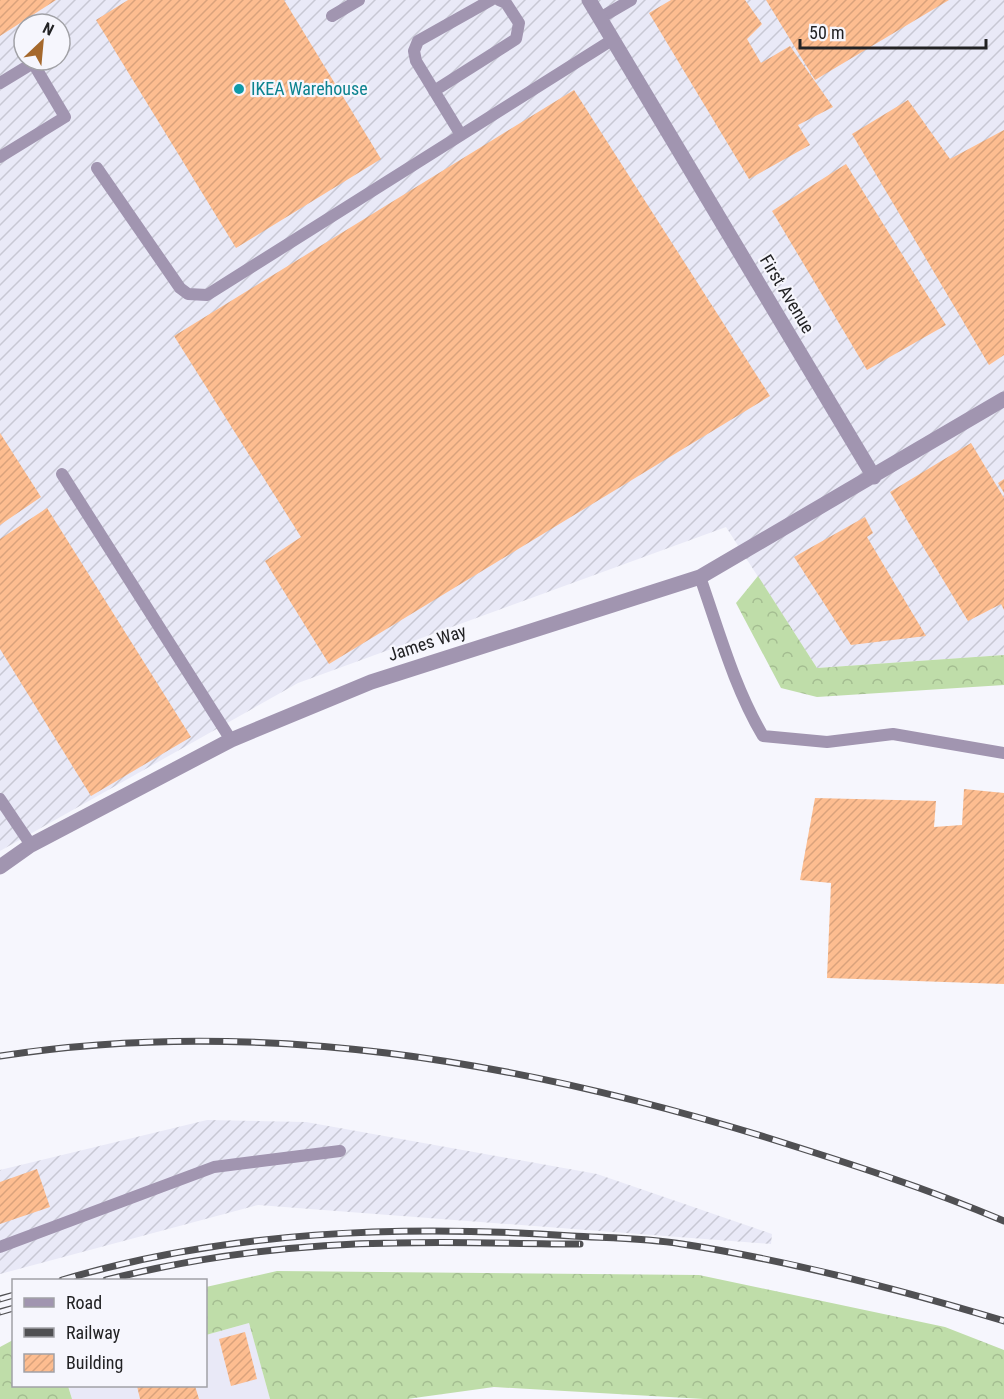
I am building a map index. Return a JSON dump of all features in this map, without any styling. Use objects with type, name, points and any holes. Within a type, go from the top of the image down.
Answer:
[{"type":"street","name":"First Avenue","points":[[589,0],[874,477]]},
{"type":"street","points":[[874,477],[1004,399]]},
{"type":"street","name":"James Way","points":[[0,867],[31,845],[231,740],[371,682],[700,577],[874,477]]},
{"type":"lane","points":[[332,16],[359,0]]},
{"type":"lane","points":[[461,135],[416,61],[414,51],[418,41],[491,0]]},
{"type":"lane","points":[[434,90],[516,39],[519,23],[506,3],[499,0]]},
{"type":"lane","points":[[600,18],[631,0]]},
{"type":"lane","points":[[97,168],[180,288],[188,294],[207,295],[612,40]]},
{"type":"lane","points":[[0,83],[33,63],[65,117],[0,157]]},
{"type":"lane","points":[[62,474],[231,740]]},
{"type":"lane","points":[[700,577],[730,665],[751,716],[763,736],[827,742],[893,734],[1004,753]]},
{"type":"lane","points":[[0,799],[31,845]]},
{"type":"lane","points":[[0,1247],[214,1167],[340,1151]]},
{"type":"shaded area","points":[[0,0],[1004,0],[1004,655],[817,668],[726,527],[298,683],[0,851]]},
{"type":"shaded area","points":[[207,1120],[306,1122],[597,1174],[772,1234],[771,1244],[258,1205],[0,1274],[0,1170]]},
{"type":"shaded area","points":[[249,1323],[270,1399],[72,1399],[68,1387],[207,1387],[207,1335]]},
{"type":"green space","points":[[758,576],[817,668],[1004,655],[1004,685],[817,697],[781,688],[736,603]]},
{"type":"green space","points":[[277,1271],[699,1275],[945,1327],[1004,1350],[1004,1399],[704,1399],[494,1387],[407,1399],[270,1399],[249,1323],[207,1335],[207,1287]]},
{"type":"green space","points":[[12,1341],[12,1387],[68,1387],[72,1399],[0,1399],[0,1347]]},
{"type":"building","points":[[0,0],[56,0],[37,12],[12,12],[12,28],[0,36]]},
{"type":"building","name":"IKEA Warehouse","points":[[128,0],[284,0],[381,159],[236,248],[96,20]]},
{"type":"building","points":[[671,0],[745,0],[762,24],[747,39],[761,63],[790,46],[833,107],[798,125],[810,145],[749,179],[649,13]]},
{"type":"building","points":[[766,0],[949,0],[815,80]]},
{"type":"building","points":[[574,90],[770,396],[329,664],[265,561],[301,537],[174,336]]},
{"type":"building","points":[[908,100],[950,159],[1004,130],[1004,355],[989,365],[852,134]]},
{"type":"building","points":[[846,164],[946,325],[867,370],[772,211]]},
{"type":"building","points":[[0,433],[41,497],[0,525]]},
{"type":"building","points":[[971,443],[1004,498],[1004,610],[1001,604],[968,621],[890,492]]},
{"type":"building","points":[[1004,479],[1004,493],[998,483]]},
{"type":"building","points":[[47,508],[191,737],[91,796],[0,649],[0,539]]},
{"type":"building","points":[[865,517],[873,533],[867,537],[926,636],[851,645],[794,557]]},
{"type":"building","points":[[964,789],[1004,793],[1004,984],[827,978],[831,883],[800,880],[815,798],[936,801],[934,827],[962,825]]},
{"type":"building","points":[[37,1169],[50,1207],[0,1224],[0,1182]]},
{"type":"building","points":[[245,1332],[257,1379],[231,1386],[219,1339]]},
{"type":"building","points":[[137,1387],[195,1387],[199,1399],[140,1399]]},
{"type":"railway","points":[[0,1056],[97,1045],[194,1041],[291,1044],[387,1053],[482,1067],[671,1110],[765,1137],[915,1187],[1004,1221]]},
{"type":"railway","points":[[66,1279],[187,1251],[251,1241],[379,1232],[508,1232],[655,1240],[723,1251],[844,1277],[1004,1321]]},
{"type":"railway","points":[[110,1279],[213,1258],[323,1246],[419,1242],[580,1244]]},
{"type":"railway","points":[[0,1299],[12,1296]]},
{"type":"railway","points":[[0,1312],[12,1309]]},
{"type":"place","name":"IKEA Warehouse","points":[[239,89]]}]
